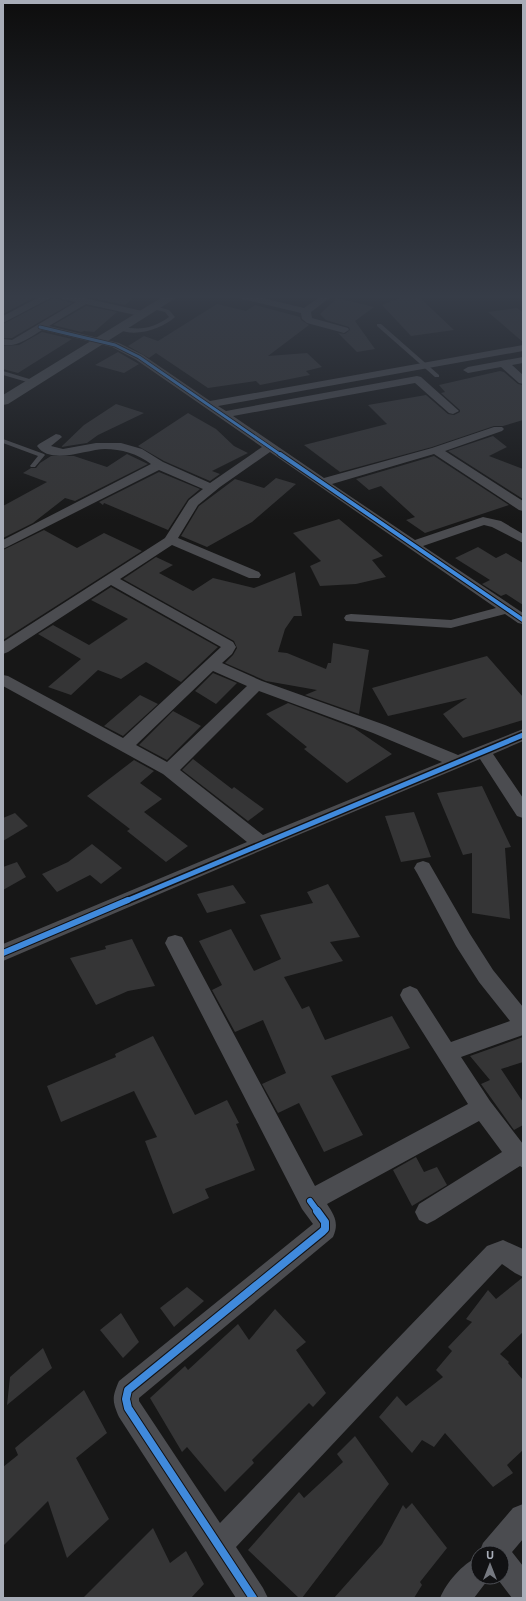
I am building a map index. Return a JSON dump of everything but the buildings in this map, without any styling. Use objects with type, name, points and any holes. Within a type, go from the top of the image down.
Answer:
[{"type":"main road","points":[[3,401],[52,371]]},
{"type":"street","points":[[160,371],[523,620]]},
{"type":"street","points":[[210,404],[399,371]]},
{"type":"street","points":[[459,372],[465,371]]},
{"type":"street","points":[[512,371],[523,381]]},
{"type":"street","points":[[223,415],[440,375]]},
{"type":"street","points":[[417,379],[453,411]]},
{"type":"street","points":[[322,483],[436,450],[498,429]]},
{"type":"street","points":[[56,437],[43,446],[65,453],[76,452],[95,446],[116,445],[136,451],[159,465],[212,488]]},
{"type":"street","points":[[3,649],[172,540],[190,507],[212,488],[269,447]]},
{"type":"street","points":[[436,450],[523,506]]},
{"type":"street","points":[[3,545],[159,465]]},
{"type":"street","points":[[508,496],[523,491]]},
{"type":"street","points":[[412,545],[483,521],[496,524],[523,539]]},
{"type":"street","points":[[172,540],[254,575]]},
{"type":"street","points":[[111,580],[228,645],[228,650],[211,664],[125,746]]},
{"type":"street","points":[[351,618],[451,624],[508,609]]},
{"type":"street","points":[[211,664],[257,685],[379,729],[458,762]]},
{"type":"street","points":[[3,680],[169,770],[261,843]]},
{"type":"street","points":[[169,770],[257,685]]},
{"type":"street","points":[[3,953],[261,843],[523,735]]},
{"type":"street","points":[[484,752],[523,812]]},
{"type":"street","points":[[423,868],[467,946],[486,976],[523,1022]]},
{"type":"street","points":[[175,943],[310,1201],[325,1222],[325,1229],[322,1232],[128,1390],[126,1395],[125,1402],[128,1408],[253,1598]]},
{"type":"street","points":[[410,995],[448,1052],[482,1108],[521,1156],[427,1212]]},
{"type":"street","points":[[448,1052],[523,1026]]},
{"type":"street","points":[[310,1201],[482,1108]]},
{"type":"street","points":[[218,1544],[495,1254],[499,1252],[506,1252],[512,1255],[523,1265]]},
{"type":"street","points":[[502,1545],[523,1518]]},
{"type":"street","points":[[510,1576],[523,1589]]},
{"type":"street","points":[[455,1598],[470,1582]]},
{"type":"lane","points":[[433,371],[440,375]]},
{"type":"lane","points":[[4,374],[34,382]]},
{"type":"lane","points":[[3,441],[42,455],[33,466]]},
{"type":"cycle path","points":[[159,371],[523,620]]},
{"type":"cycle path","points":[[3,953],[261,843],[523,735]]},
{"type":"cycle path","points":[[253,1598],[128,1408],[126,1396],[128,1390],[325,1229],[325,1222],[310,1201]]}]
